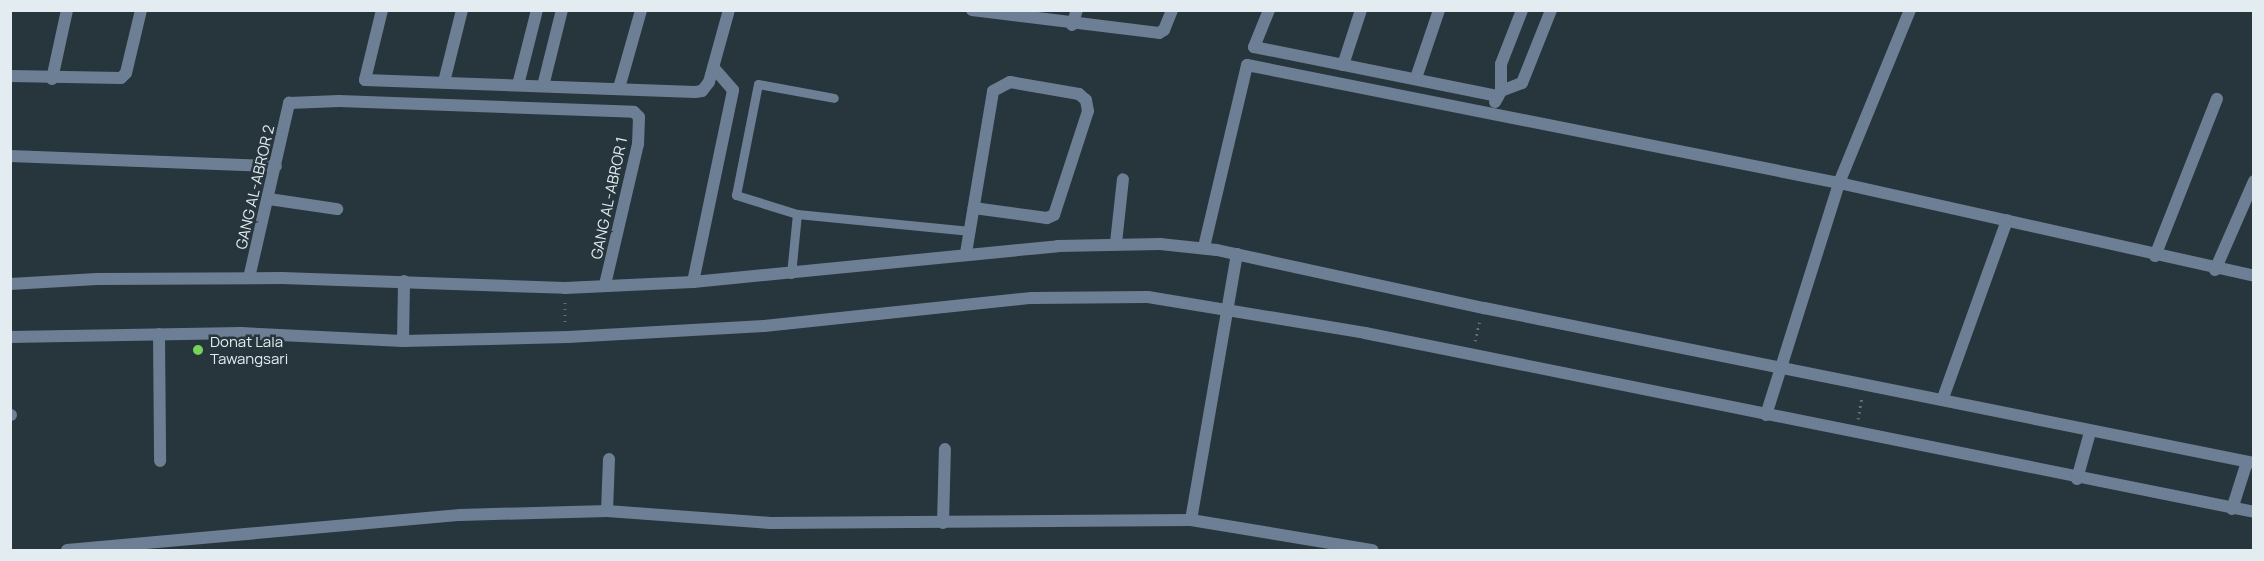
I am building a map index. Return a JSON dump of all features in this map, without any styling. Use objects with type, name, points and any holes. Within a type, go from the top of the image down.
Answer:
[{"type":"street","points":[[52,79],[67,10]]},
{"type":"street","points":[[10,75],[52,79],[121,78],[126,73],[141,10]]},
{"type":"street","points":[[382,10],[364,80],[702,91],[713,67],[729,10]]},
{"type":"street","points":[[444,82],[462,10]]},
{"type":"street","points":[[518,85],[537,10]]},
{"type":"street","points":[[543,86],[562,10]]},
{"type":"street","points":[[619,88],[641,10]]},
{"type":"street","points":[[972,10],[1159,33],[1164,30],[1172,10]]},
{"type":"street","points":[[1072,24],[1077,10]]},
{"type":"street","points":[[1269,10],[1254,47],[1500,94],[1522,83],[1551,10]]},
{"type":"street","points":[[1343,65],[1361,10]]},
{"type":"street","points":[[1416,78],[1439,10]]},
{"type":"street","points":[[1490,113],[1500,94],[1501,64],[1522,10]]},
{"type":"street","points":[[1767,411],[1839,183],[1911,10]]},
{"type":"street","points":[[1204,247],[1247,65],[1839,183],[2007,220],[2215,270],[2253,276]]},
{"type":"street","points":[[693,282],[731,103],[727,81],[713,67]]},
{"type":"street","points":[[966,254],[993,91],[1010,82],[1079,94],[1086,100],[1088,111],[1054,214],[1047,218],[974,208]]},
{"type":"street","points":[[2155,256],[2217,99]]},
{"type":"street","name":"GANG AL-ABROR 2","points":[[249,278],[269,199],[289,103],[339,100],[622,110],[639,117]]},
{"type":"street","name":"GANG AL-ABROR 1","points":[[605,285],[638,144],[639,117]]},
{"type":"street","points":[[10,156],[276,166]]},
{"type":"street","points":[[1116,243],[1123,179]]},
{"type":"street","points":[[2215,270],[2253,181]]},
{"type":"street","points":[[269,199],[337,209]]},
{"type":"street","points":[[1943,398],[2007,220]]},
{"type":"street","points":[[10,284],[97,279],[249,278],[404,281],[532,288],[693,282],[790,274],[966,254],[1116,243],[1204,247],[1236,259],[1779,370],[1943,398],[2089,435],[2248,465],[2233,506]]},
{"type":"street","points":[[1191,520],[1236,259]]},
{"type":"street","points":[[403,341],[404,281]]},
{"type":"street","points":[[10,337],[241,333],[403,341],[704,330],[1032,298],[1148,297],[1228,303],[2233,506],[2253,512]]},
{"type":"street","points":[[159,334],[160,461]]},
{"type":"street","points":[[2078,475],[2089,435]]},
{"type":"street","points":[[943,523],[945,449]]},
{"type":"street","points":[[607,511],[609,459]]},
{"type":"street","points":[[66,550],[460,515],[607,511],[748,523],[1191,520],[1373,550]]},
{"type":"lane","points":[[834,98],[758,84],[736,195],[797,214],[970,231]]},
{"type":"lane","points":[[790,274],[797,214]]},
{"type":"path","points":[[565,301],[565,324]]},
{"type":"path","points":[[1473,350],[1481,315]]},
{"type":"path","points":[[1857,428],[1863,392]]},
{"type":"place","name":"Donat Lala Tawangsari","points":[[198,350]]}]
